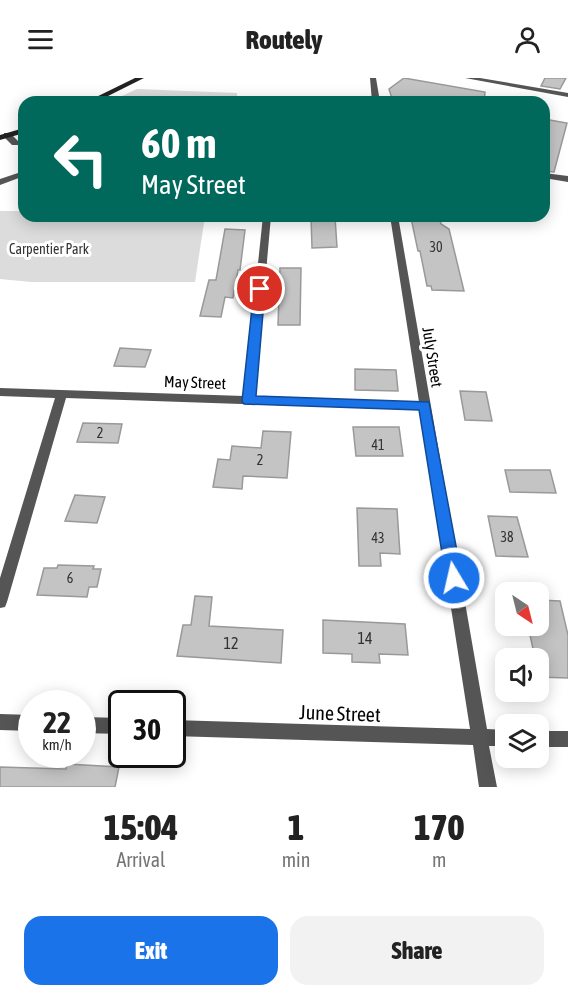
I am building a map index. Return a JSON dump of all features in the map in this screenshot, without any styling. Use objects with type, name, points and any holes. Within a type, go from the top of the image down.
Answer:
[{"type":"street","points":[[103,96],[141,78]]},
{"type":"street","points":[[373,78],[375,96]]},
{"type":"street","points":[[468,78],[568,95]]},
{"type":"street","points":[[4,137],[15,142]]},
{"type":"street","points":[[550,175],[568,179]]},
{"type":"street","points":[[0,182],[18,176]]},
{"type":"street","points":[[249,401],[266,222]]},
{"type":"street","name":"July Street","points":[[395,222],[488,787]]},
{"type":"street","name":"May Street","points":[[0,392],[424,406]]},
{"type":"street","points":[[0,602],[62,393]]},
{"type":"street","points":[[0,722],[18,723]]},
{"type":"street","name":"June Street","points":[[186,728],[495,738]]},
{"type":"street","points":[[549,739],[568,739]]},
{"type":"green space","points":[[137,89],[237,93],[237,96],[122,96]]},
{"type":"green space","name":"Carpentier Park","points":[[0,211],[18,211],[18,222],[204,222],[195,282],[31,282],[0,279]]},
{"type":"building","points":[[404,78],[485,92],[485,96],[391,96],[389,89]]},
{"type":"building","points":[[545,78],[566,78],[560,89],[541,86]]},
{"type":"building","points":[[550,120],[567,123],[554,172],[550,172]]},
{"type":"building","points":[[311,222],[335,222],[337,247],[312,248]]},
{"type":"building","points":[[412,222],[440,222],[449,229],[464,291],[432,290],[431,286],[427,286],[420,251],[418,251]]},
{"type":"building","points":[[225,229],[245,230],[240,270],[238,270],[233,298],[225,297],[221,317],[200,316],[209,280],[216,280]]},
{"type":"building","points":[[280,268],[301,268],[300,325],[278,325]]},
{"type":"building","points":[[120,348],[151,350],[145,367],[114,366]]},
{"type":"building","points":[[355,369],[396,370],[398,391],[355,390]]},
{"type":"building","points":[[460,391],[486,392],[492,421],[465,420]]},
{"type":"building","points":[[83,423],[122,424],[118,443],[77,442]]},
{"type":"building","points":[[353,427],[399,427],[403,456],[356,456]]},
{"type":"building","points":[[263,431],[291,432],[287,478],[243,476],[242,489],[213,487],[218,459],[230,460],[232,446],[261,448]]},
{"type":"building","points":[[505,470],[550,470],[556,493],[510,492]]},
{"type":"building","points":[[75,495],[105,497],[97,523],[65,521]]},
{"type":"building","points":[[357,508],[397,509],[400,554],[380,553],[381,566],[359,566]]},
{"type":"building","points":[[488,516],[517,517],[528,557],[496,556]]},
{"type":"building","points":[[58,565],[94,566],[93,569],[101,569],[97,587],[89,587],[87,597],[37,595],[44,568],[57,568]]},
{"type":"building","points":[[195,596],[212,597],[209,626],[283,630],[281,663],[177,656],[183,625],[191,625]]},
{"type":"building","points":[[549,600],[560,601],[568,635],[568,678],[549,677],[549,648],[533,648],[530,636],[549,636]]},
{"type":"building","points":[[323,620],[405,624],[408,655],[379,654],[380,663],[352,662],[352,654],[323,653]]},
{"type":"building","points":[[96,766],[119,768],[115,787],[0,787],[0,767],[96,768]]},
{"type":"route","points":[[260,289],[249,401],[424,406],[454,578]]}]
